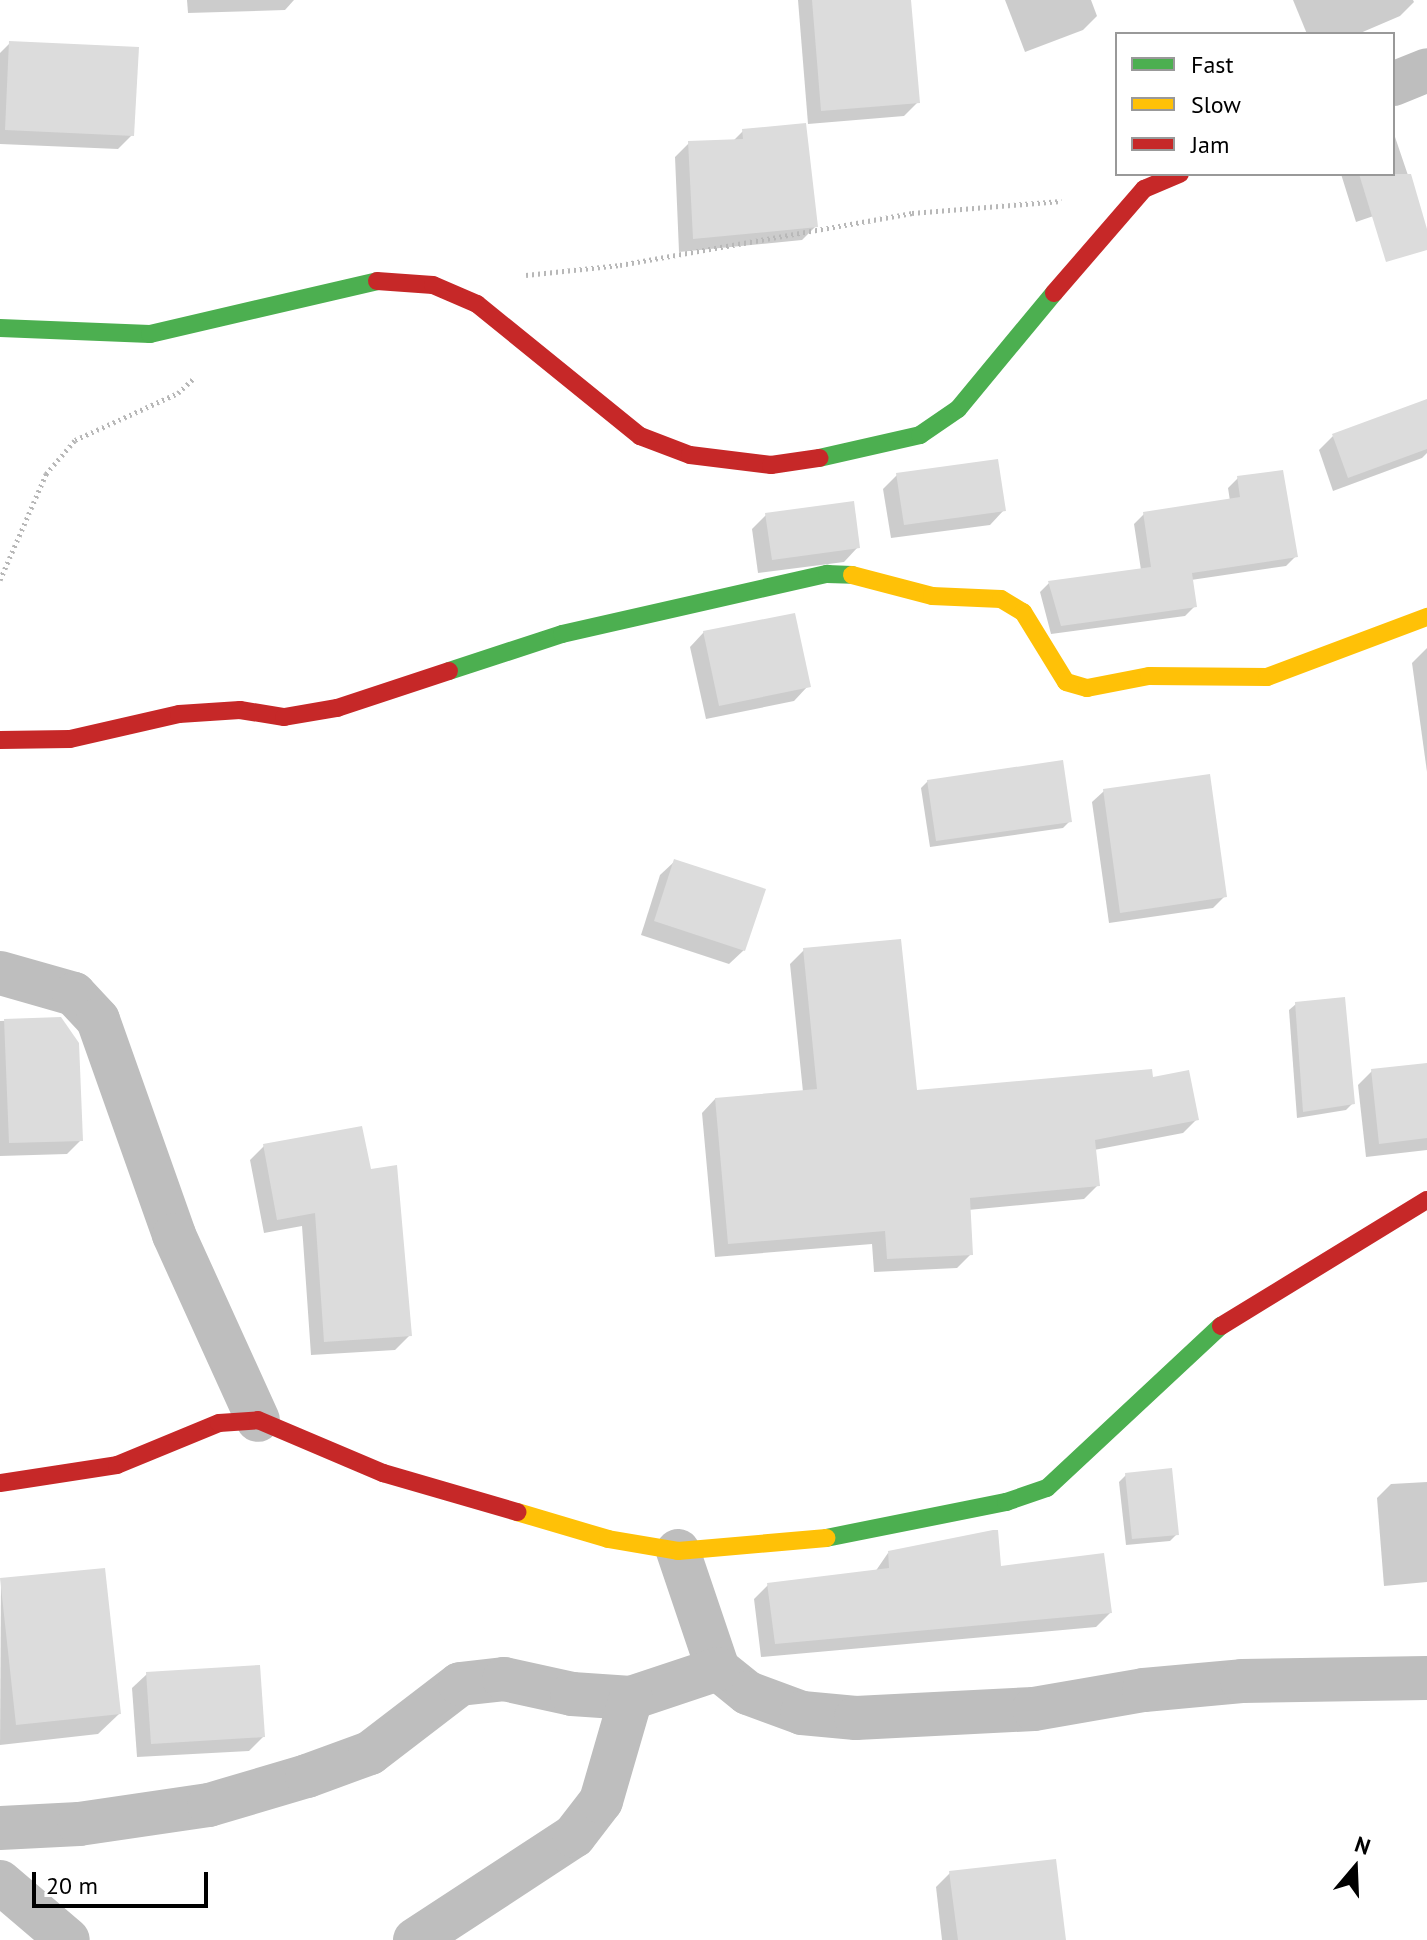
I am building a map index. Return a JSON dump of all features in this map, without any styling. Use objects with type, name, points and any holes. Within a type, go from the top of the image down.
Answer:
[{"type":"street","points":[[1395,83],[1427,70]]},
{"type":"street","points":[[0,328],[150,334],[373,281],[433,285],[477,304],[640,436],[690,455],[771,465],[855,453],[920,435],[958,409],[1144,189],[1175,176]]},
{"type":"street","points":[[0,740],[70,739],[179,714],[240,710],[284,717],[337,708],[562,634],[827,574],[862,576],[932,596],[1001,599],[1023,612],[1066,682],[1087,688],[1149,676],[1267,677],[1427,617]]},
{"type":"street","points":[[0,973],[74,994],[98,1020],[174,1235],[258,1420]]},
{"type":"street","points":[[0,1483],[117,1465],[206,1427],[258,1420],[383,1473],[608,1539],[678,1551],[795,1544],[1006,1502],[1047,1488],[1222,1325],[1427,1200]]},
{"type":"street","points":[[678,1551],[718,1669],[748,1693],[802,1713],[856,1718],[1034,1709],[1144,1690],[1361,1676],[1427,1678]]},
{"type":"street","points":[[1361,1676],[1427,1651]]},
{"type":"street","points":[[0,1828],[79,1824],[209,1805],[307,1776],[370,1753],[460,1684],[504,1679],[572,1694],[631,1698],[718,1669]]},
{"type":"street","points":[[415,1940],[574,1836],[601,1801],[631,1698]]},
{"type":"street","points":[[0,1882],[68,1940]]},
{"type":"path","points":[[433,285],[620,265],[912,213],[999,210],[1144,189]]},
{"type":"path","points":[[0,580],[46,474],[75,440],[178,393],[199,374]]},
{"type":"building","points":[[812,0],[911,0],[920,103],[821,111]]},
{"type":"building","points":[[9,41],[139,47],[134,136],[5,130]]},
{"type":"building","points":[[806,123],[818,227],[693,239],[688,141],[743,139],[742,129]]},
{"type":"building","points":[[1411,174],[1427,229],[1427,250],[1386,262],[1360,176]]},
{"type":"building","points":[[1427,399],[1427,449],[1348,478],[1332,434]]},
{"type":"building","points":[[998,459],[1006,511],[904,525],[896,473]]},
{"type":"building","points":[[1283,470],[1298,557],[1192,573],[1197,607],[1061,626],[1048,581],[1151,567],[1143,512],[1240,497],[1237,476]]},
{"type":"building","points":[[854,501],[860,548],[772,560],[765,513]]},
{"type":"building","points":[[795,613],[811,687],[719,706],[703,631]]},
{"type":"building","points":[[1063,760],[1072,822],[936,841],[927,780]]},
{"type":"building","points":[[1210,774],[1227,897],[1120,913],[1103,789]]},
{"type":"building","points":[[674,859],[766,889],[745,951],[654,921]]},
{"type":"building","points":[[901,939],[917,1090],[1152,1069],[1153,1077],[1189,1070],[1199,1120],[1095,1140],[1100,1186],[970,1198],[973,1255],[887,1259],[885,1231],[728,1244],[715,1098],[817,1089],[803,948]]},
{"type":"building","points":[[1345,997],[1355,1104],[1303,1112],[1295,1002]]},
{"type":"building","points":[[61,1017],[79,1043],[83,1141],[9,1143],[4,1019]]},
{"type":"building","points":[[1427,1063],[1427,1138],[1379,1144],[1371,1069]]},
{"type":"building","points":[[362,1126],[371,1169],[397,1165],[412,1336],[324,1342],[315,1213],[277,1220],[263,1144]]},
{"type":"building","points":[[1172,1468],[1179,1535],[1132,1539],[1125,1473]]},
{"type":"building","points":[[998,1530],[1001,1566],[1104,1553],[1112,1613],[775,1644],[767,1583],[889,1568],[888,1551]]},
{"type":"building","points":[[105,1568],[121,1714],[16,1725],[0,1578]]},
{"type":"building","points":[[260,1665],[265,1737],[151,1744],[146,1672]]},
{"type":"building","points":[[1056,1859],[1066,1940],[958,1940],[949,1871]]},
{"type":"traffic: fast","points":[[0,328],[150,334],[377,281]]},
{"type":"traffic: fast","points":[[819,458],[920,435],[958,409],[1054,293]]},
{"type":"traffic: fast","points":[[449,671],[562,634],[827,574],[852,575]]},
{"type":"traffic: fast","points":[[826,1538],[1006,1502],[1047,1488],[1221,1326]]},
{"type":"traffic: slow","points":[[852,575],[932,596],[1001,599],[1023,612],[1066,682],[1087,688],[1149,676],[1267,677],[1427,617]]},
{"type":"traffic: slow","points":[[517,1512],[608,1539],[678,1551],[826,1538]]},
{"type":"traffic: jam","points":[[1054,293],[1144,189],[1175,176]]},
{"type":"traffic: jam","points":[[377,281],[433,285],[477,304],[640,436],[690,455],[771,465],[819,458]]},
{"type":"traffic: jam","points":[[0,740],[70,739],[179,714],[240,710],[284,717],[337,708],[449,671]]},
{"type":"traffic: jam","points":[[1221,1326],[1427,1200]]},
{"type":"traffic: jam","points":[[0,1483],[117,1465],[219,1423],[258,1420],[383,1473],[517,1512]]}]
